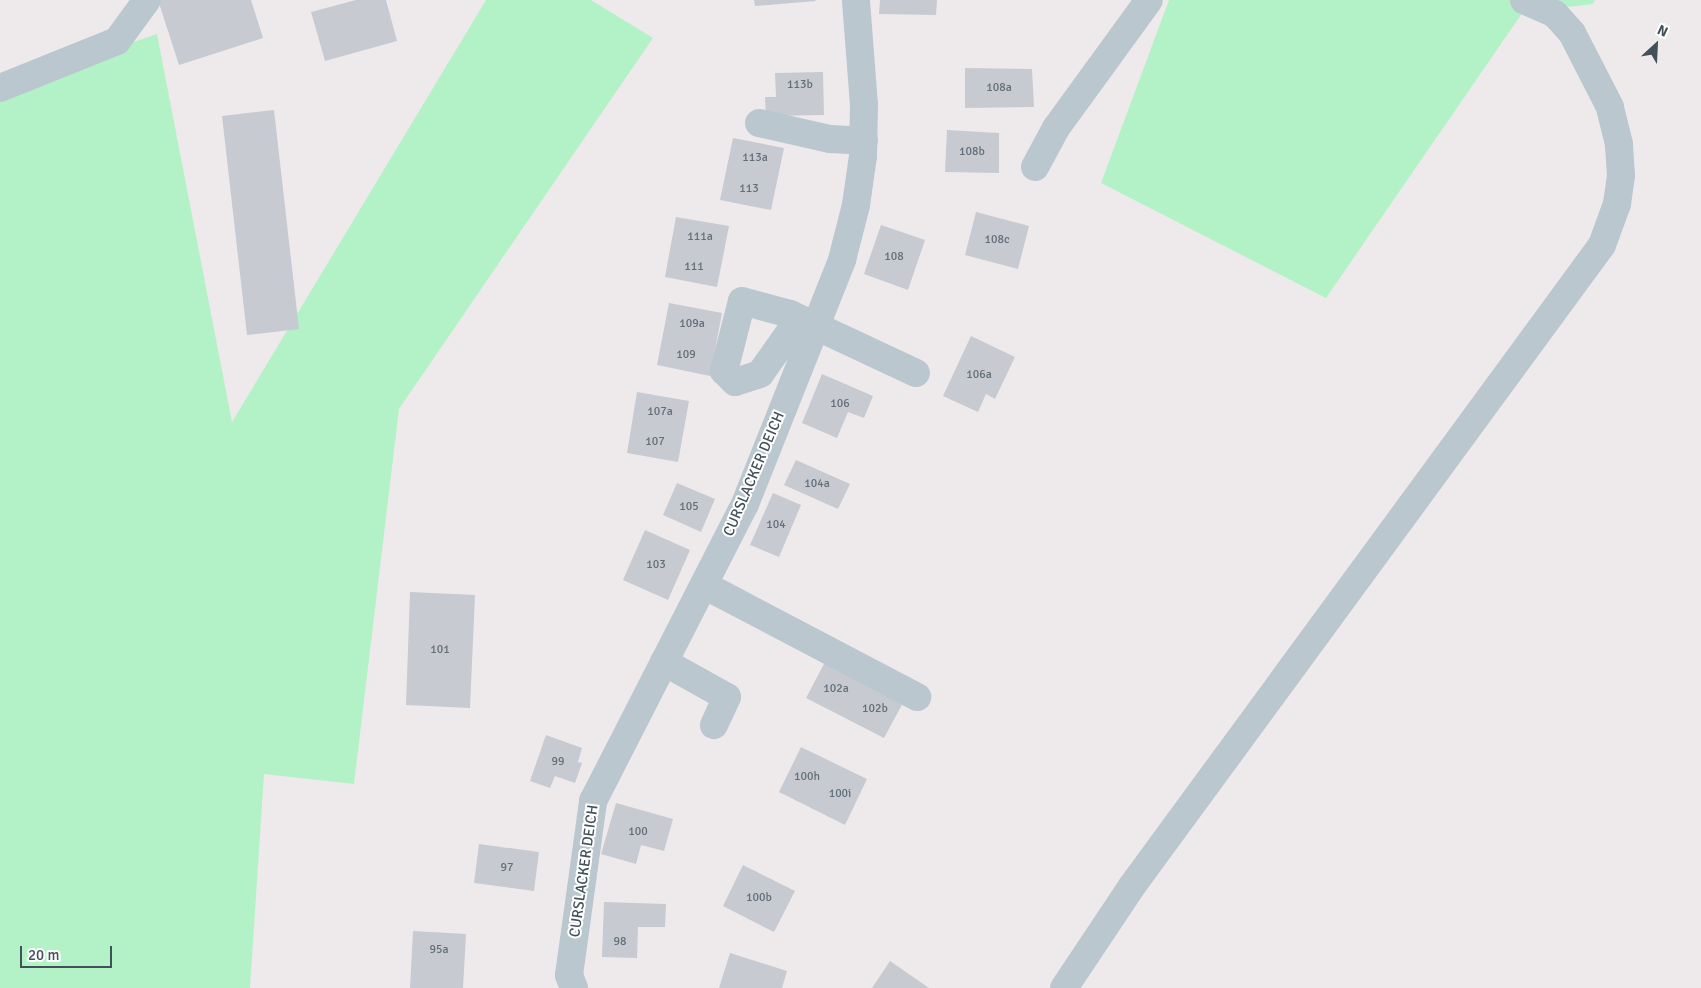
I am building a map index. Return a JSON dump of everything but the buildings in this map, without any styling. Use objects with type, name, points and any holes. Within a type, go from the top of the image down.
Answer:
[{"type":"street","name":"CURSLACKER DEICH","points":[[574,988],[570,975],[593,801],[745,504],[807,323],[842,260],[854,214],[864,142],[856,0]]},
{"type":"street","points":[[1035,167],[1056,128],[1149,0]]},
{"type":"street","points":[[1064,988],[1143,870],[1602,244],[1617,204],[1621,175],[1619,144],[1610,107],[1572,33],[1555,14],[1524,0]]},
{"type":"street","points":[[0,88],[117,42],[137,4]]},
{"type":"street","points":[[758,123],[830,139],[864,142]]},
{"type":"street","points":[[807,323],[916,372]]},
{"type":"street","points":[[704,585],[918,698]]},
{"type":"street","points":[[664,662],[727,697],[714,725]]},
{"type":"green space","points":[[486,0],[591,0],[653,38],[399,409],[354,784],[264,774],[250,988],[0,988],[0,88],[157,34],[232,422]]},
{"type":"green space","points":[[1169,0],[1595,0],[1593,4],[1523,12],[1326,298],[1101,183]]}]
